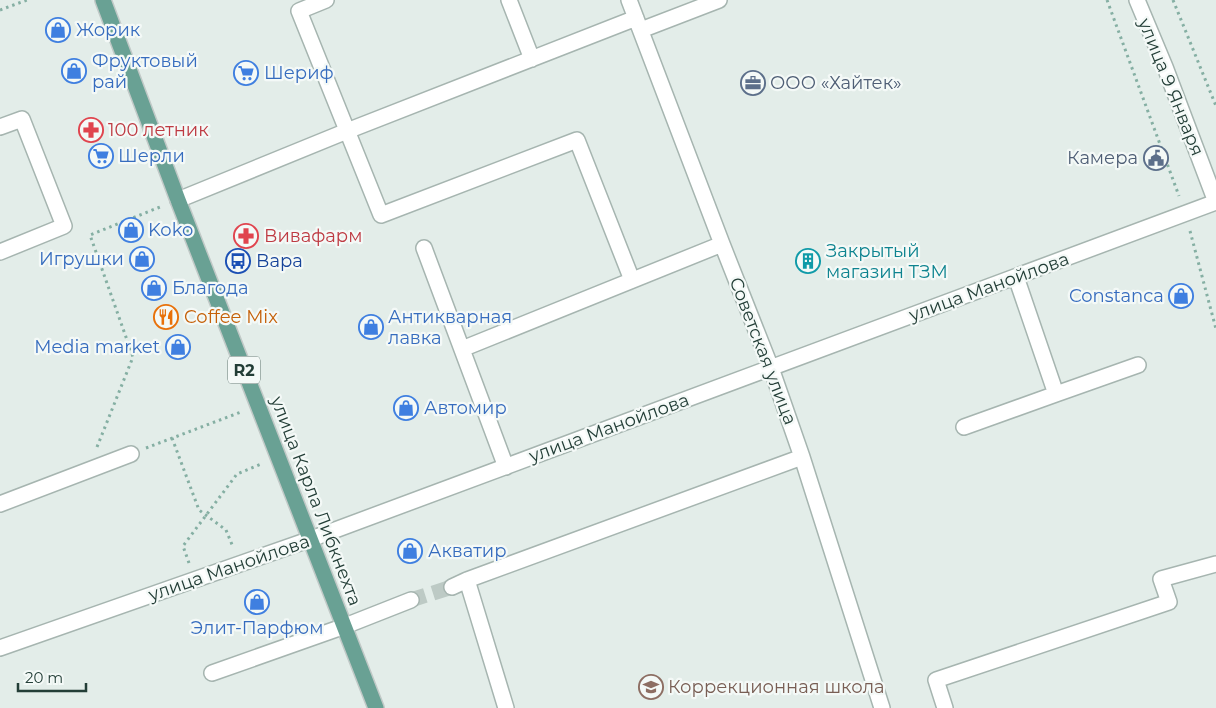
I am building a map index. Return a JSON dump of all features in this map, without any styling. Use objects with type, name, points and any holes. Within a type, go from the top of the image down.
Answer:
[{"type":"main road","name":"улица Карла Либкнехта","points":[[103,0],[178,200],[376,708]]},
{"type":"street","points":[[326,0],[299,11],[381,215],[577,140],[632,280]]},
{"type":"street","points":[[508,0],[532,59]]},
{"type":"street","name":"Советская улица","points":[[628,0],[771,368],[802,457],[882,708]]},
{"type":"street","points":[[178,200],[347,131],[532,59],[719,0]]},
{"type":"street","name":"улица 9 Января","points":[[1137,0],[1165,67],[1216,202]]},
{"type":"street","points":[[0,128],[22,119],[64,226],[0,252]]},
{"type":"street","name":"улица Манойлова","points":[[0,648],[311,539],[1216,202]]},
{"type":"street","points":[[462,349],[722,244]]},
{"type":"street","points":[[424,248],[506,467]]},
{"type":"street","points":[[1016,277],[1056,394]]},
{"type":"street","points":[[964,427],[1138,365]]},
{"type":"street","points":[[0,504],[132,454]]},
{"type":"street","points":[[452,587],[802,457]]},
{"type":"street","points":[[945,708],[936,680],[1169,602],[1161,579],[1216,564]]},
{"type":"street","points":[[467,580],[506,708]]},
{"type":"street","points":[[212,673],[345,626],[411,600]]},
{"type":"path","points":[[0,10],[27,0]]},
{"type":"path","points":[[1106,0],[1186,213],[1216,329]]},
{"type":"path","points":[[1173,0],[1216,106]]},
{"type":"path","points":[[87,471],[133,357],[90,235],[178,200]]},
{"type":"path","points":[[132,454],[258,406]]},
{"type":"path","points":[[172,438],[199,510],[226,530],[239,564]]},
{"type":"path","points":[[195,580],[183,546],[236,474],[278,457]]},
{"type":"tunnel","points":[[411,600],[452,587]]},
{"type":"place","name":"Жорик","points":[[58,30]]},
{"type":"place","name":"Фруктовый рай","points":[[74,71]]},
{"type":"place","name":"Шериф","points":[[246,73]]},
{"type":"place","name":"ООО «Хайтек»","points":[[753,83]]},
{"type":"place","name":"100 летник","points":[[91,130]]},
{"type":"place","name":"Шерли","points":[[101,156]]},
{"type":"place","name":"Камера","points":[[1156,158]]},
{"type":"place","name":"Koko","points":[[131,230]]},
{"type":"place","name":"Вивафарм","points":[[246,236]]},
{"type":"place","name":"Игрушки","points":[[142,259]]},
{"type":"place","name":"Вара","points":[[238,261]]},
{"type":"place","name":"Закрытый магазин ТЗМ","points":[[808,261]]},
{"type":"place","name":"Благода","points":[[154,288]]},
{"type":"place","name":"Constanca","points":[[1181,296]]},
{"type":"place","name":"Coffee Mix","points":[[166,317]]},
{"type":"place","name":"Антикварная лавка","points":[[371,327]]},
{"type":"place","name":"Media market","points":[[178,347]]},
{"type":"place","name":"Автомир","points":[[406,408]]},
{"type":"place","name":"Акватир","points":[[410,551]]},
{"type":"place","name":"Элит-Парфюм","points":[[257,602]]},
{"type":"place","name":"Коррекционная школа","points":[[651,687]]}]
